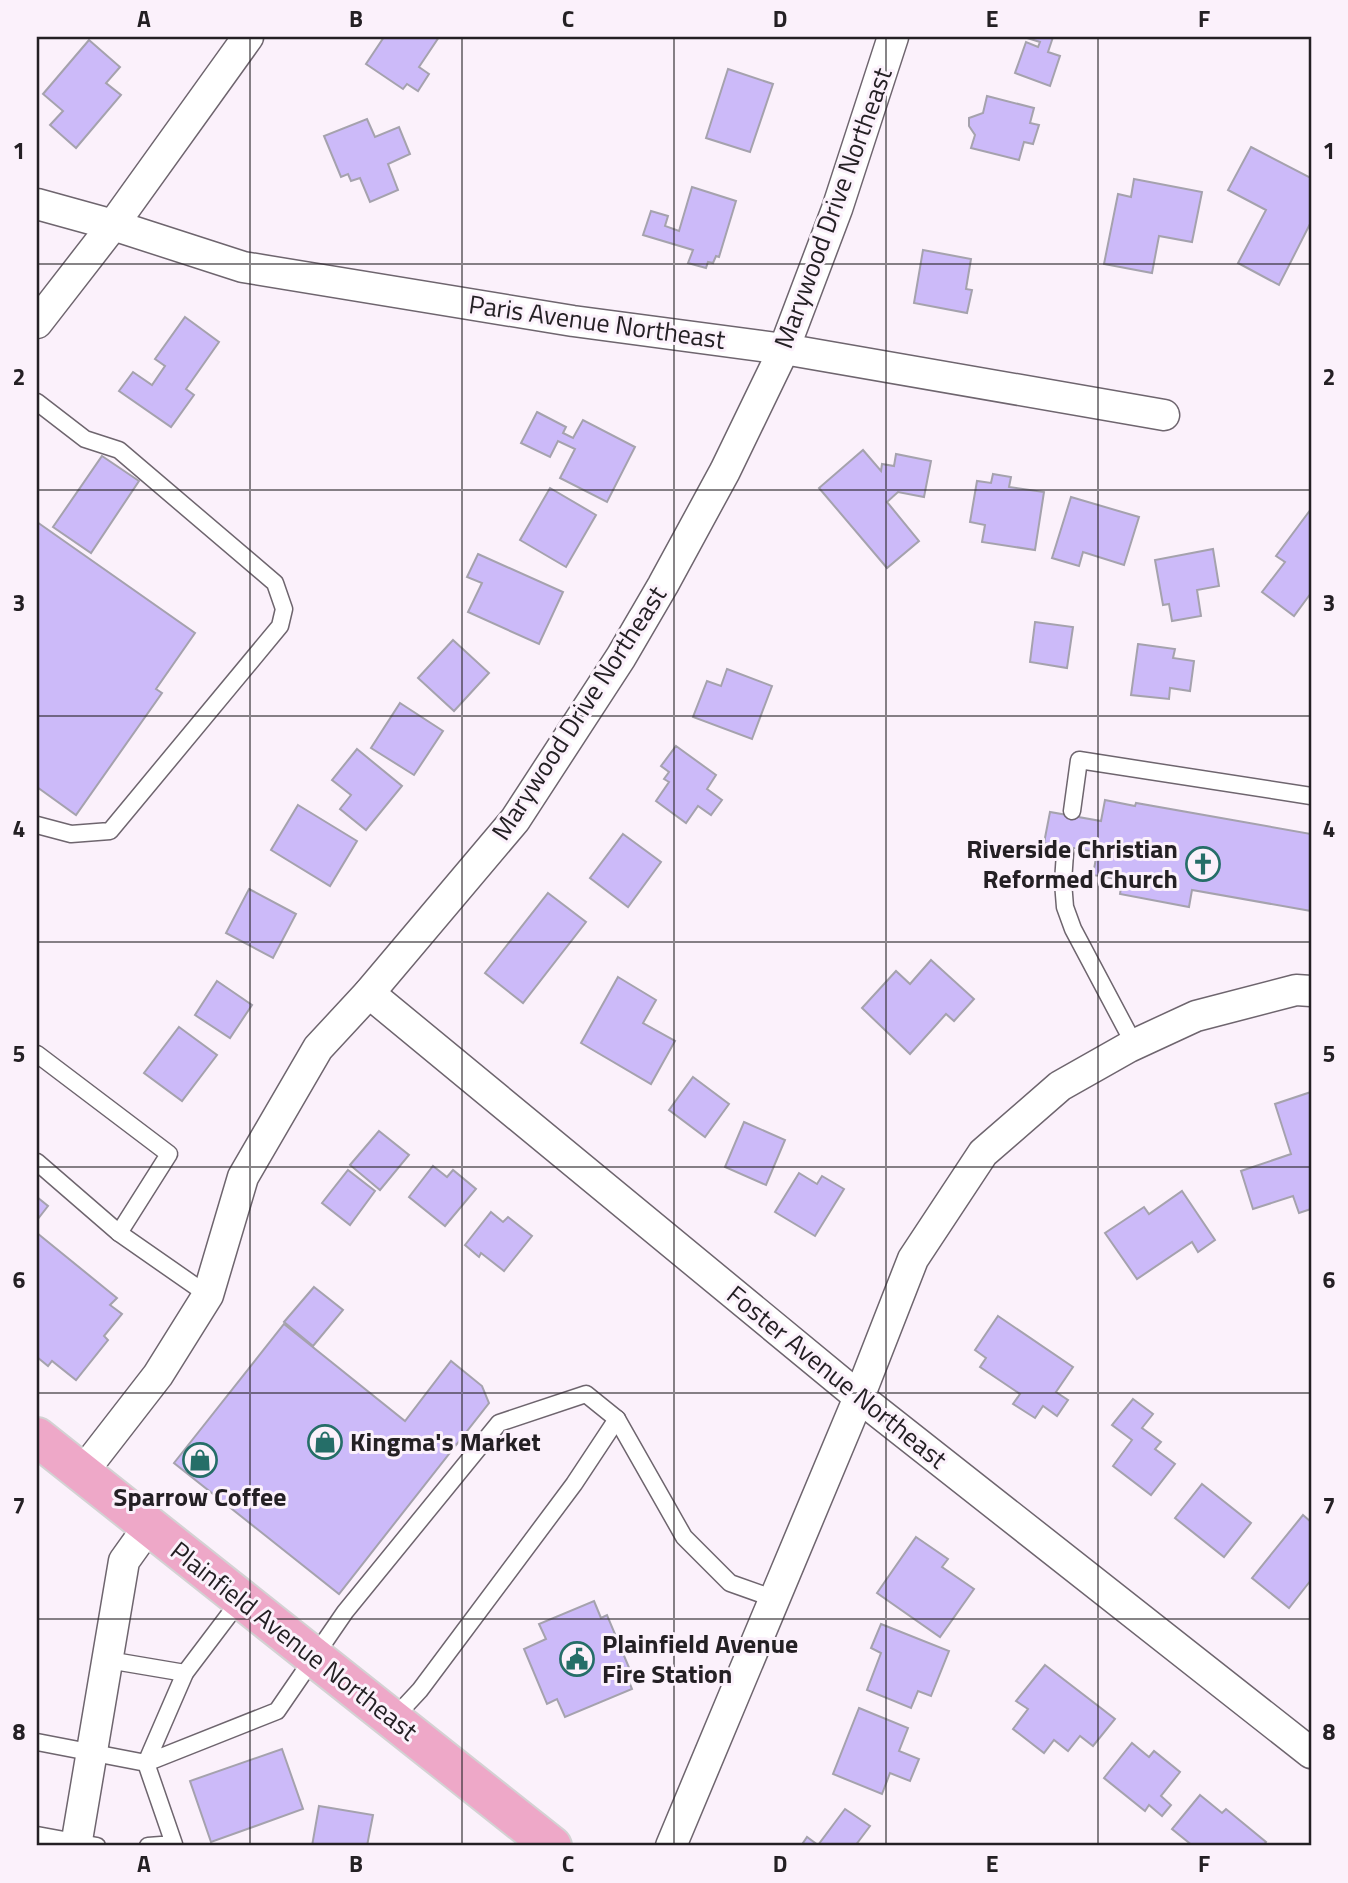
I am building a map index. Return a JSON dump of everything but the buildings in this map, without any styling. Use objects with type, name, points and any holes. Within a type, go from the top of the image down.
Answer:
[{"type":"main road","name":"Plainfield Avenue Northeast","points":[[37,1437],[552,1846]]},
{"type":"street","points":[[37,323],[113,225],[248,37]]},
{"type":"street","name":"Marywood Drive Northeast","points":[[82,1473],[158,1376],[208,1295],[243,1177],[318,1048],[515,820],[621,657],[725,471],[784,349],[836,209],[893,37]]},
{"type":"street","name":"Paris Avenue Northeast","points":[[37,204],[113,225],[243,267],[573,321],[784,349],[1164,415]]},
{"type":"street","points":[[671,1846],[859,1397],[913,1259],[983,1153],[1060,1086],[1134,1044],[1196,1016],[1296,990],[1311,991]]},
{"type":"street","name":"Foster Avenue Northeast","points":[[369,992],[859,1397],[1311,1753]]},
{"type":"street","points":[[83,1845],[92,1752],[124,1561],[149,1526]]},
{"type":"lane","points":[[37,402],[85,439],[119,450],[275,583],[284,609],[280,626],[110,831],[71,834],[37,825]]},
{"type":"lane","points":[[1072,811],[1079,760],[1311,796]]},
{"type":"lane","points":[[1065,853],[1065,907],[1073,929],[1134,1044]]},
{"type":"lane","points":[[37,1054],[169,1154],[119,1233]]},
{"type":"lane","points":[[37,1162],[119,1233],[208,1295]]},
{"type":"lane","points":[[37,1742],[146,1763],[277,1711],[345,1612],[499,1423],[586,1394],[617,1419],[684,1537],[730,1583],[775,1599]]},
{"type":"lane","points":[[393,1720],[420,1690],[574,1484],[617,1419]]},
{"type":"lane","points":[[148,1846],[174,1844],[146,1763],[185,1673],[241,1599]]},
{"type":"lane","points":[[108,1660],[185,1673]]},
{"type":"lane","points":[[37,1835],[83,1845]]},
{"type":"place","name":"Riverside Christian Reformed Church","points":[[1203,864]]},
{"type":"place","name":"Kingma's Market","points":[[325,1442]]},
{"type":"place","name":"Sparrow Coffee","points":[[200,1460]]},
{"type":"place","name":"Plainfield Avenue Fire Station","points":[[577,1659]]}]
